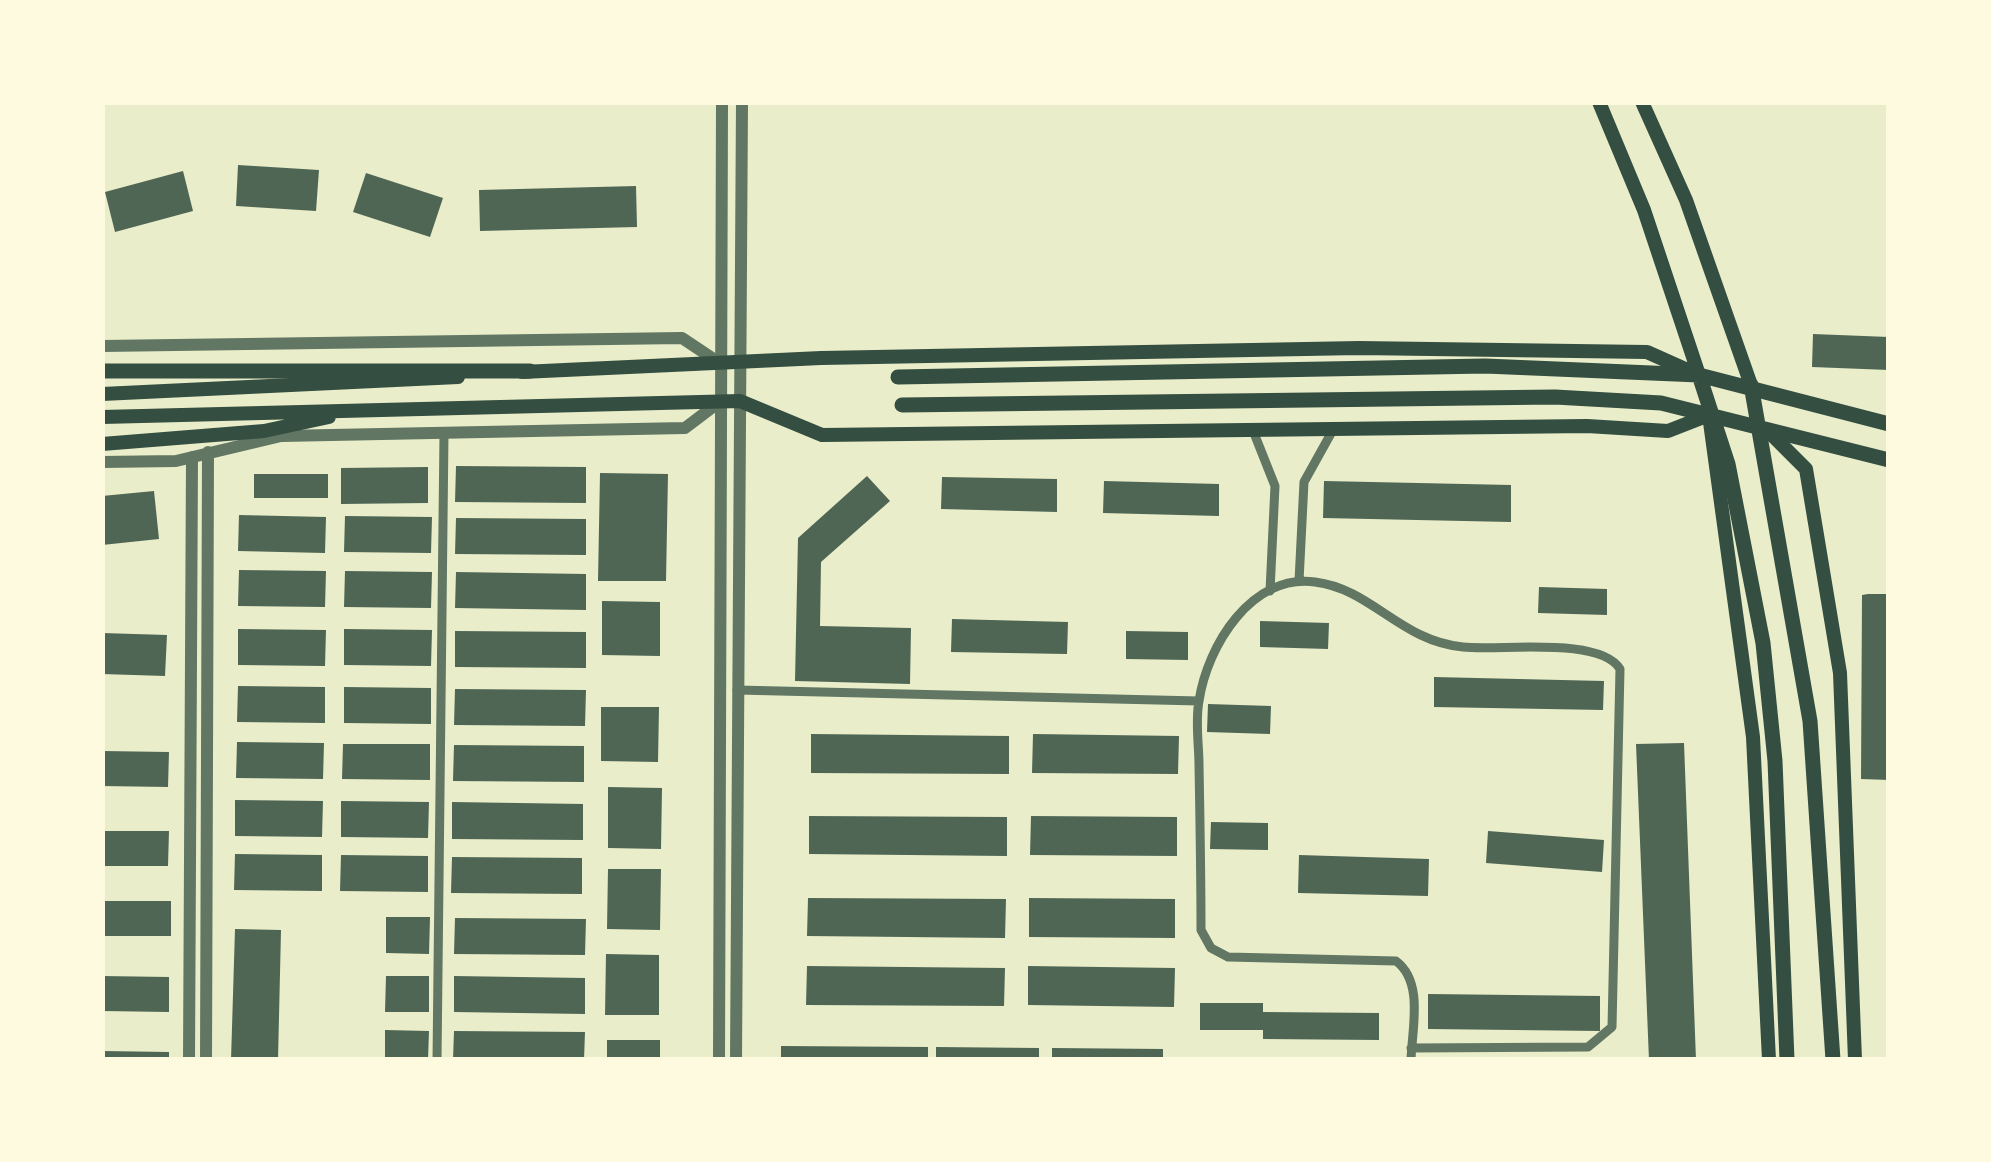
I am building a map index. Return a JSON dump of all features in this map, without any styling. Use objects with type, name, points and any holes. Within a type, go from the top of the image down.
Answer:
[{"type":"main road","points":[[1599,102],[1644,210],[1709,415],[1753,737],[1768,1060]]},
{"type":"main road","points":[[1642,102],[1686,200],[1761,424],[1810,721],[1833,1060]]},
{"type":"main road","points":[[102,394],[739,363],[1383,348],[1647,352],[1699,375]]},
{"type":"main road","points":[[898,377],[1485,366],[1699,375],[1889,424]]},
{"type":"main road","points":[[102,371],[530,371]]},
{"type":"main road","points":[[902,405],[1555,398],[1661,403],[1761,424],[1889,460]]},
{"type":"main road","points":[[102,417],[740,400],[822,435],[1588,426],[1669,431],[1709,415]]},
{"type":"main road","points":[[102,445],[264,431],[367,410]]},
{"type":"main road","points":[[1709,415],[1728,464],[1763,643],[1775,761],[1787,1060]]},
{"type":"main road","points":[[1761,424],[1806,470],[1840,673],[1855,1060]]},
{"type":"street","points":[[719,1060],[722,102]]},
{"type":"street","points":[[736,1060],[742,102]]},
{"type":"street","points":[[102,346],[682,338],[722,364]]},
{"type":"street","points":[[102,462],[192,457],[281,436],[685,428],[722,400]]},
{"type":"street","points":[[1252,428],[1275,486],[1270,591]]},
{"type":"street","points":[[1299,581],[1304,482],[1334,428]]},
{"type":"street","points":[[437,1060],[443,433]]},
{"type":"street","points":[[206,1060],[208,452]]},
{"type":"street","points":[[189,1060],[192,457]]},
{"type":"street","points":[[1299,581],[1343,588],[1396,626],[1427,641],[1461,647],[1599,651],[1620,669],[1612,1028],[1588,1047],[1411,1054],[1413,985],[1396,961],[1228,957],[1205,939],[1198,701],[1233,621],[1270,591],[1299,581]]},
{"type":"street","points":[[737,690],[1198,701]]},
{"type":"building","points":[[238,165],[319,170],[316,211],[236,206]]},
{"type":"building","points":[[183,171],[193,211],[115,232],[105,192]]},
{"type":"building","points":[[366,173],[443,198],[430,237],[353,212]]},
{"type":"building","points":[[636,186],[637,227],[480,231],[479,190]]},
{"type":"building","points":[[1813,334],[1889,337],[1889,370],[1812,367]]},
{"type":"building","points":[[456,466],[586,467],[586,503],[455,502]]},
{"type":"building","points":[[428,467],[428,503],[341,504],[341,468]]},
{"type":"building","points":[[600,473],[668,474],[666,581],[598,581]]},
{"type":"building","points":[[254,474],[328,474],[328,498],[254,498]]},
{"type":"building","points":[[867,476],[890,501],[821,562],[820,626],[911,628],[910,684],[795,681],[798,538]]},
{"type":"building","points":[[942,477],[1057,479],[1057,512],[941,509]]},
{"type":"building","points":[[1104,481],[1219,484],[1219,516],[1103,513]]},
{"type":"building","points":[[1324,481],[1511,485],[1511,522],[1323,518]]},
{"type":"building","points":[[154,491],[159,539],[102,545],[102,496]]},
{"type":"building","points":[[239,515],[326,517],[325,553],[238,551]]},
{"type":"building","points":[[345,516],[432,517],[431,553],[344,552]]},
{"type":"building","points":[[456,518],[586,519],[586,555],[455,554]]},
{"type":"building","points":[[239,570],[326,571],[325,607],[238,606]]},
{"type":"building","points":[[345,571],[432,572],[431,608],[344,607]]},
{"type":"building","points":[[456,572],[586,574],[586,610],[455,608]]},
{"type":"building","points":[[1539,587],[1607,589],[1607,615],[1538,613]]},
{"type":"building","points":[[1889,594],[1889,780],[1861,779],[1862,595]]},
{"type":"building","points":[[602,601],[660,602],[660,656],[602,655]]},
{"type":"building","points":[[952,619],[1068,622],[1067,654],[951,652]]},
{"type":"building","points":[[1260,621],[1329,623],[1328,649],[1260,647]]},
{"type":"building","points":[[238,629],[326,630],[325,666],[238,665]]},
{"type":"building","points":[[344,629],[432,630],[431,666],[344,665]]},
{"type":"building","points":[[455,631],[586,632],[586,668],[455,667]]},
{"type":"building","points":[[1126,631],[1188,632],[1188,660],[1126,659]]},
{"type":"building","points":[[102,633],[167,635],[165,676],[102,674]]},
{"type":"building","points":[[1434,677],[1604,681],[1603,710],[1434,707]]},
{"type":"building","points":[[238,686],[325,687],[325,723],[237,722]]},
{"type":"building","points":[[344,687],[431,688],[431,724],[344,723]]},
{"type":"building","points":[[455,689],[586,690],[585,726],[454,725]]},
{"type":"building","points":[[1208,704],[1271,706],[1270,734],[1207,732]]},
{"type":"building","points":[[601,707],[659,707],[658,762],[601,761]]},
{"type":"building","points":[[811,734],[1009,736],[1009,774],[811,773]]},
{"type":"building","points":[[1033,734],[1179,736],[1178,774],[1032,773]]},
{"type":"building","points":[[237,742],[324,743],[323,779],[236,778]]},
{"type":"building","points":[[1684,743],[1696,1060],[1649,1060],[1636,744]]},
{"type":"building","points":[[343,744],[430,744],[430,780],[342,779]]},
{"type":"building","points":[[454,745],[584,746],[584,782],[453,781]]},
{"type":"building","points":[[102,751],[169,752],[168,787],[102,786]]},
{"type":"building","points":[[608,787],[662,788],[661,849],[608,848]]},
{"type":"building","points":[[235,800],[323,801],[322,837],[235,836]]},
{"type":"building","points":[[341,801],[429,802],[428,838],[341,837]]},
{"type":"building","points":[[452,802],[583,804],[583,840],[452,839]]},
{"type":"building","points":[[809,816],[1007,817],[1007,856],[809,854]]},
{"type":"building","points":[[1031,816],[1177,817],[1177,856],[1030,855]]},
{"type":"building","points":[[1211,822],[1268,823],[1268,850],[1210,849]]},
{"type":"building","points":[[102,831],[169,831],[168,866],[102,866]]},
{"type":"building","points":[[1488,831],[1604,840],[1602,872],[1486,863]]},
{"type":"building","points":[[235,854],[322,855],[322,891],[234,890]]},
{"type":"building","points":[[341,855],[428,856],[428,892],[340,891]]},
{"type":"building","points":[[1299,855],[1429,859],[1428,896],[1298,893]]},
{"type":"building","points":[[452,857],[582,858],[582,894],[451,893]]},
{"type":"building","points":[[608,869],[661,869],[660,930],[607,929]]},
{"type":"building","points":[[808,898],[1006,899],[1005,938],[807,936]]},
{"type":"building","points":[[1029,898],[1175,899],[1175,938],[1029,937]]},
{"type":"building","points":[[102,901],[171,901],[171,936],[102,936]]},
{"type":"building","points":[[386,917],[430,917],[429,954],[386,953]]},
{"type":"building","points":[[455,918],[586,919],[585,955],[454,954]]},
{"type":"building","points":[[235,929],[281,930],[278,1060],[231,1060]]},
{"type":"building","points":[[606,954],[659,955],[659,1015],[605,1015]]},
{"type":"building","points":[[807,966],[1005,968],[1004,1006],[806,1005]]},
{"type":"building","points":[[1028,966],[1175,968],[1174,1007],[1028,1005]]},
{"type":"building","points":[[102,976],[169,977],[169,1012],[102,1011]]},
{"type":"building","points":[[386,976],[429,976],[429,1012],[385,1012]]},
{"type":"building","points":[[454,976],[585,978],[585,1014],[454,1012]]},
{"type":"building","points":[[1428,994],[1600,996],[1600,1031],[1428,1029]]},
{"type":"building","points":[[1200,1003],[1263,1003],[1263,1012],[1379,1013],[1379,1040],[1263,1039],[1263,1030],[1200,1030]]},
{"type":"building","points":[[385,1030],[429,1031],[428,1060],[385,1060]]},
{"type":"building","points":[[454,1031],[585,1032],[584,1060],[453,1060]]},
{"type":"building","points":[[607,1040],[660,1040],[660,1060],[607,1060]]},
{"type":"building","points":[[781,1046],[928,1047],[928,1060],[781,1060]]},
{"type":"building","points":[[936,1047],[1039,1048],[1039,1060],[936,1060]]},
{"type":"building","points":[[1052,1048],[1163,1049],[1163,1060],[1052,1060]]},
{"type":"building","points":[[102,1051],[169,1052],[169,1060],[102,1060]]}]
